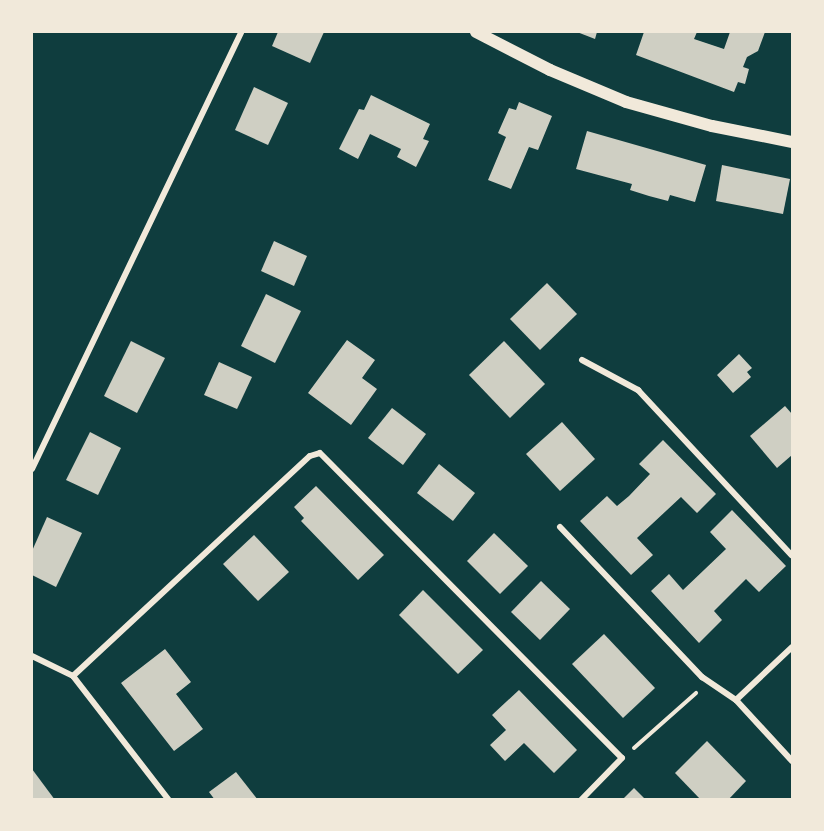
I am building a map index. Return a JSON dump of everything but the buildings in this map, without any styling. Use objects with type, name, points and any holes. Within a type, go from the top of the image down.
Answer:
[{"type":"main road","points":[[476,32],[550,70],[626,102],[712,126],[792,142]]},
{"type":"street","points":[[32,469],[241,32]]},
{"type":"street","points":[[582,360],[638,390],[792,556]]},
{"type":"street","points":[[73,676],[310,456],[320,453],[622,758],[581,800]]},
{"type":"street","points":[[560,527],[708,683],[736,700],[792,761]]},
{"type":"street","points":[[736,700],[792,647]]},
{"type":"street","points":[[32,656],[73,676],[169,800]]},
{"type":"path","points":[[622,758],[708,683]]}]
